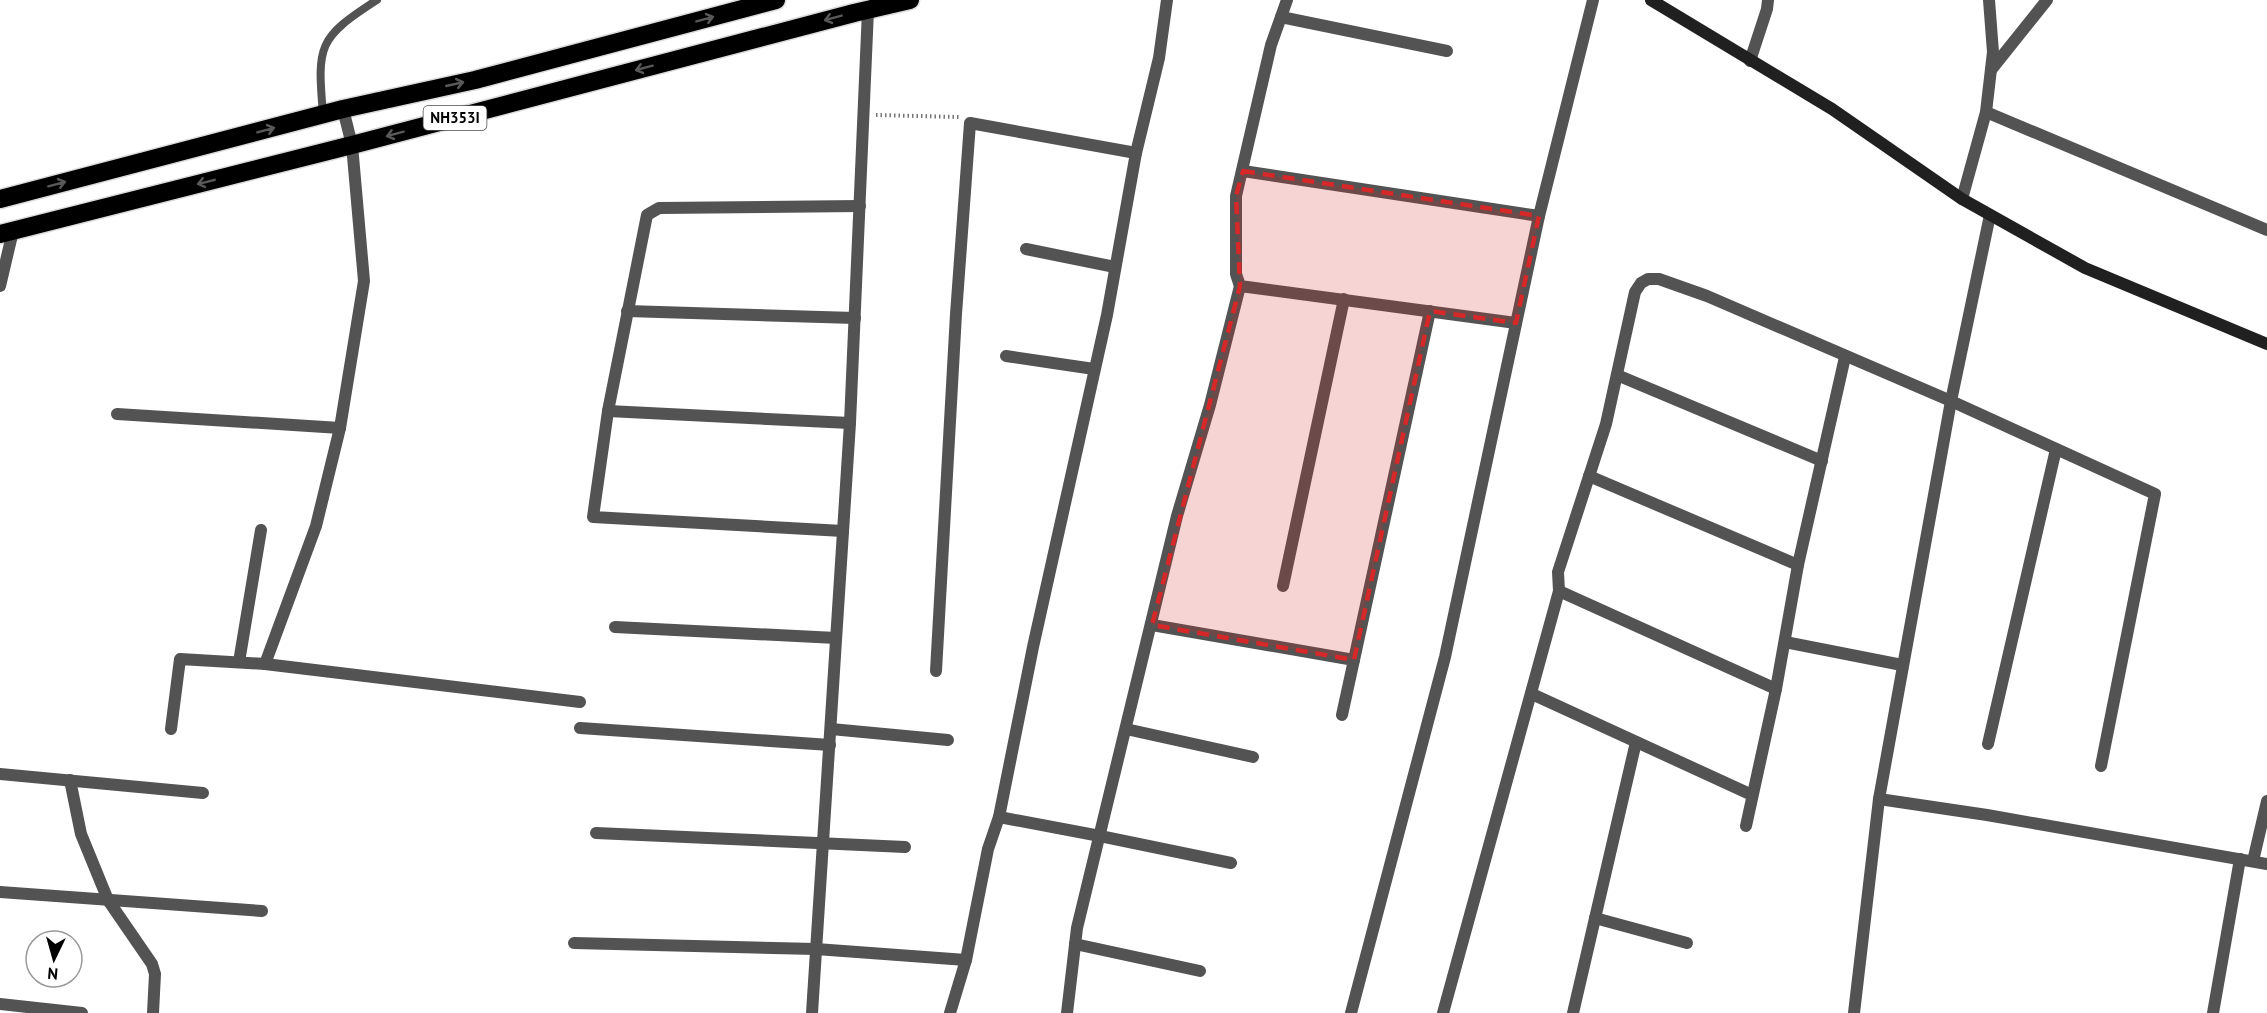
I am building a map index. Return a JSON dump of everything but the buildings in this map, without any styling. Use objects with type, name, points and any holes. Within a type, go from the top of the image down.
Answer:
[{"type":"highway","name":"NH353I","points":[[0,199],[323,115],[475,80],[776,0]]},
{"type":"highway","name":"NH353I","points":[[7,232],[910,0]]},
{"type":"street","points":[[950,1013],[966,960],[988,849],[999,817],[1033,647],[1094,369],[1136,153],[1159,58],[1167,0]]},
{"type":"street","points":[[1067,1013],[1076,944],[1100,836],[1177,516],[1210,405],[1240,286],[1236,273],[1236,196],[1271,45],[1287,0]]},
{"type":"street","points":[[1351,1013],[1445,657],[1539,216],[1593,0]]},
{"type":"street","points":[[1651,0],[1832,110],[1962,199],[1990,215],[2085,268],[2267,344]]},
{"type":"street","points":[[1750,61],[1768,0]]},
{"type":"street","points":[[1962,199],[1986,112],[1993,52],[1989,0]]},
{"type":"street","points":[[1991,71],[2047,0]]},
{"type":"street","points":[[812,1013],[821,844],[830,745],[850,423],[868,10]]},
{"type":"street","points":[[1281,17],[1447,51]]},
{"type":"street","points":[[265,664],[316,526],[340,428],[364,281],[352,145],[343,110]]},
{"type":"street","points":[[1986,112],[2267,230]]},
{"type":"street","points":[[936,671],[970,123],[1136,153]]},
{"type":"street","points":[[1243,171],[1539,216]]},
{"type":"street","points":[[843,531],[593,517],[608,411],[647,215],[659,208],[860,206]]},
{"type":"street","points":[[1854,1013],[1879,799],[1951,401],[1990,215]]},
{"type":"street","points":[[0,286],[7,232]]},
{"type":"street","points":[[1026,249],[1115,267]]},
{"type":"street","points":[[1443,1013],[1559,591],[1558,572],[1606,424],[1635,292],[1641,283],[1648,279],[1659,279],[1707,296],[1951,401],[2155,494],[2101,766]]},
{"type":"street","points":[[1240,286],[1515,323]]},
{"type":"street","points":[[1283,586],[1344,299]]},
{"type":"street","points":[[627,311],[855,318]]},
{"type":"street","points":[[1342,714],[1430,311]]},
{"type":"street","points":[[1006,356],[1094,369]]},
{"type":"street","points":[[1746,826],[1776,688],[1798,565],[1845,357]]},
{"type":"street","points":[[1617,375],[1822,461]]},
{"type":"street","points":[[608,411],[850,423]]},
{"type":"street","points":[[117,414],[340,428]]},
{"type":"street","points":[[1988,744],[2055,449]]},
{"type":"street","points":[[1589,476],[1798,565]]},
{"type":"street","points":[[239,662],[261,530]]},
{"type":"street","points":[[1559,591],[1776,688]]},
{"type":"street","points":[[1152,625],[1354,660]]},
{"type":"street","points":[[615,627],[836,638]]},
{"type":"street","points":[[1785,642],[1902,665]]},
{"type":"street","points":[[171,729],[180,659],[265,664],[580,702]]},
{"type":"street","points":[[1532,694],[1752,795]]},
{"type":"street","points":[[580,728],[830,745]]},
{"type":"street","points":[[831,729],[948,740]]},
{"type":"street","points":[[1126,729],[1253,757]]},
{"type":"street","points":[[1573,1013],[1636,741]]},
{"type":"street","points":[[0,774],[203,793]]},
{"type":"street","points":[[70,780],[81,834],[108,900],[152,964],[155,974],[153,1013]]},
{"type":"street","points":[[1879,799],[1987,815],[2267,864]]},
{"type":"street","points":[[2213,1013],[2246,860],[2267,801]]},
{"type":"street","points":[[999,817],[1231,864]]},
{"type":"street","points":[[596,832],[905,847]]},
{"type":"street","points":[[0,892],[262,910]]},
{"type":"street","points":[[1595,918],[1687,943]]},
{"type":"street","points":[[574,943],[816,949],[966,960]]},
{"type":"street","points":[[1076,944],[1200,971]]},
{"type":"street","points":[[0,1004],[82,1013]]},
{"type":"lane","points":[[323,115],[320,71],[322,53],[330,37],[344,21],[377,0]]},
{"type":"path","points":[[864,115],[957,116],[970,123]]},
{"type":"highlighted area","points":[[1243,171],[1539,216],[1516,323],[1430,311],[1354,660],[1152,625],[1240,286],[1236,196]]}]
